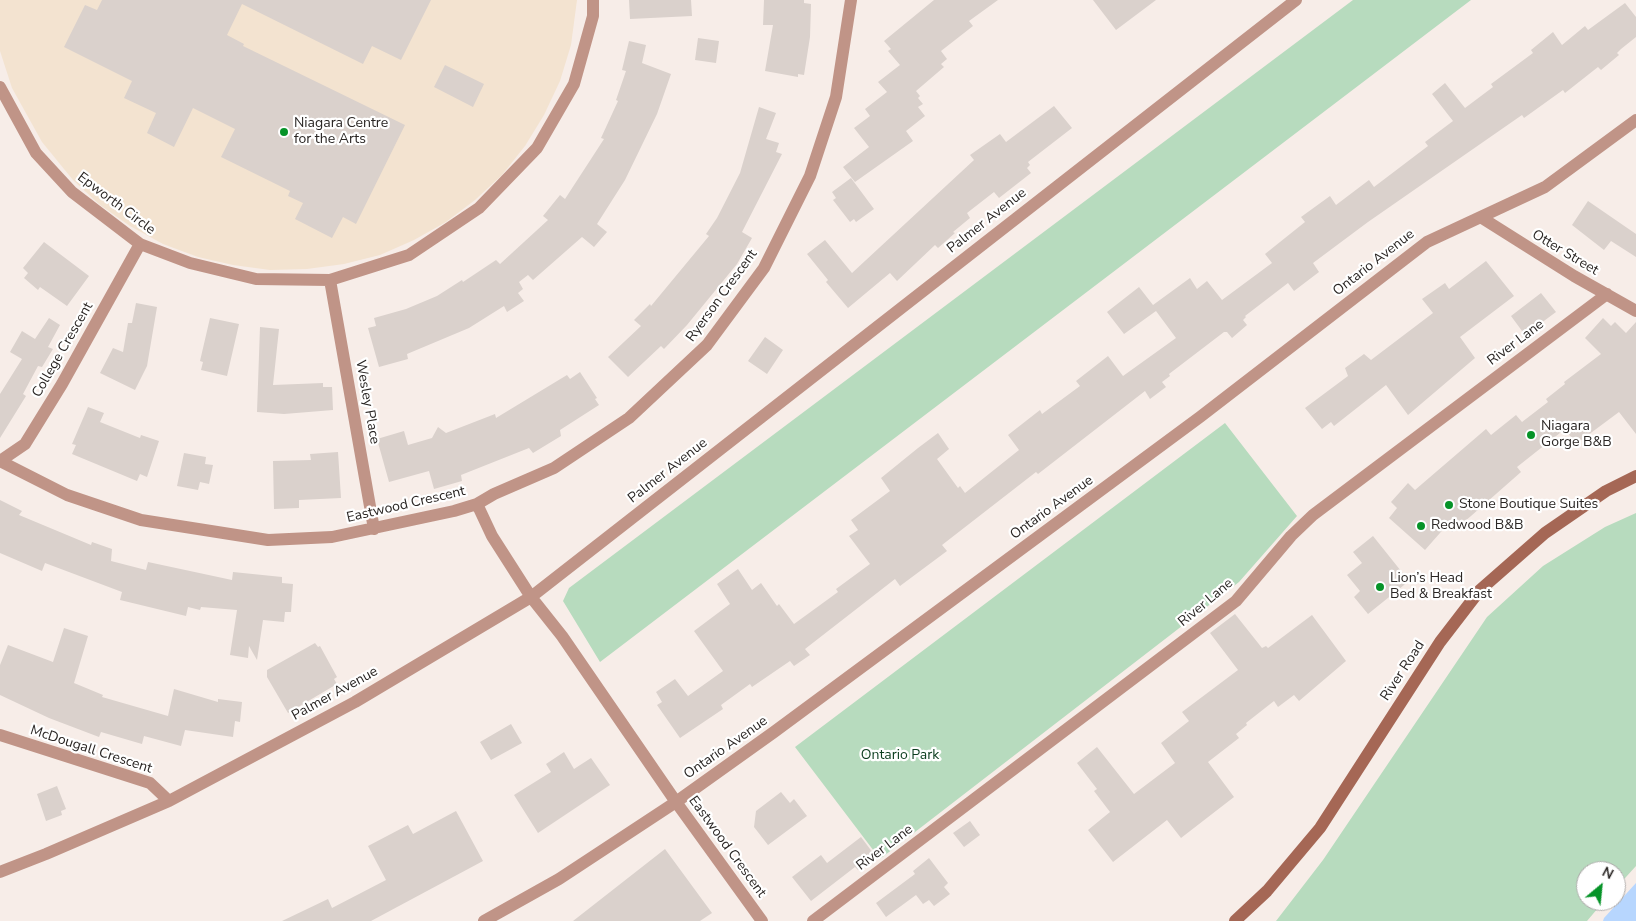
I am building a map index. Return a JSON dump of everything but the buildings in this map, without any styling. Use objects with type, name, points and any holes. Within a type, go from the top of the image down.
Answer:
[{"type":"main road","name":"River Road","points":[[1235,921],[1267,891],[1320,828],[1440,642],[1480,590],[1545,533],[1606,491],[1636,476]]},
{"type":"street","name":"Epworth Circle","points":[[0,88],[36,153],[72,192],[140,244],[190,264],[256,279],[330,280],[409,255],[479,208],[537,148],[574,84],[593,16],[593,0]]},
{"type":"street","name":"Ryerson Crescent","points":[[477,504],[494,494],[554,468],[629,418],[707,345],[764,268],[810,176],[836,96],[851,0]]},
{"type":"street","name":"Palmer Avenue","points":[[0,872],[169,801],[355,702],[531,597],[1296,0]]},
{"type":"street","name":"Ontario Avenue","points":[[484,921],[559,878],[676,802],[774,732],[1154,452],[1427,242],[1482,218],[1544,187],[1636,120]]},
{"type":"street","name":"Otter Street","points":[[1482,218],[1516,241],[1636,311]]},
{"type":"street","name":"College Crescent","points":[[0,461],[25,444],[62,384],[140,244]]},
{"type":"street","name":"Wesley Place","points":[[330,280],[374,529]]},
{"type":"street","name":"River Lane","points":[[813,921],[1236,601],[1291,536],[1313,515],[1607,294]]},
{"type":"street","name":"Eastwood Crescent","points":[[0,461],[67,495],[141,520],[268,540],[332,537],[374,529],[477,504],[492,536],[531,597],[562,636],[676,802],[762,921]]},
{"type":"street","name":"McDougall Crescent","points":[[0,735],[150,783],[169,801]]},
{"type":"shaded area","name":"Niagara Centre for the Arts","points":[[0,0],[577,0],[571,45],[560,81],[544,115],[525,146],[502,175],[475,200],[446,222],[414,240],[380,255],[344,264],[307,269],[270,270],[233,265],[198,257],[163,244],[130,226],[100,205],[73,180],[42,142],[12,88],[0,51]]},
{"type":"green space","points":[[1353,0],[1471,0],[600,662],[563,601],[569,588]]},
{"type":"green space","name":"Ontario Park","points":[[1225,423],[1297,516],[1239,582],[880,859],[795,747]]},
{"type":"green space","points":[[1636,513],[1636,866],[1626,877],[1626,861],[1576,861],[1576,911],[1596,911],[1587,921],[1276,921],[1323,860],[1487,617],[1543,566],[1605,527]]},
{"type":"water","points":[[1636,883],[1636,921],[1603,921],[1610,911],[1626,911],[1626,894]]},
{"type":"place","name":"Niagara Centre for the Arts","points":[[284,132]]},
{"type":"place","name":"Niagara Gorge B&B","points":[[1531,435]]},
{"type":"place","name":"Stone Boutique Suites","points":[[1449,505]]},
{"type":"place","name":"Redwood B&B","points":[[1421,526]]},
{"type":"place","name":"Lion’s Head Bed & Breakfast","points":[[1380,587]]}]
